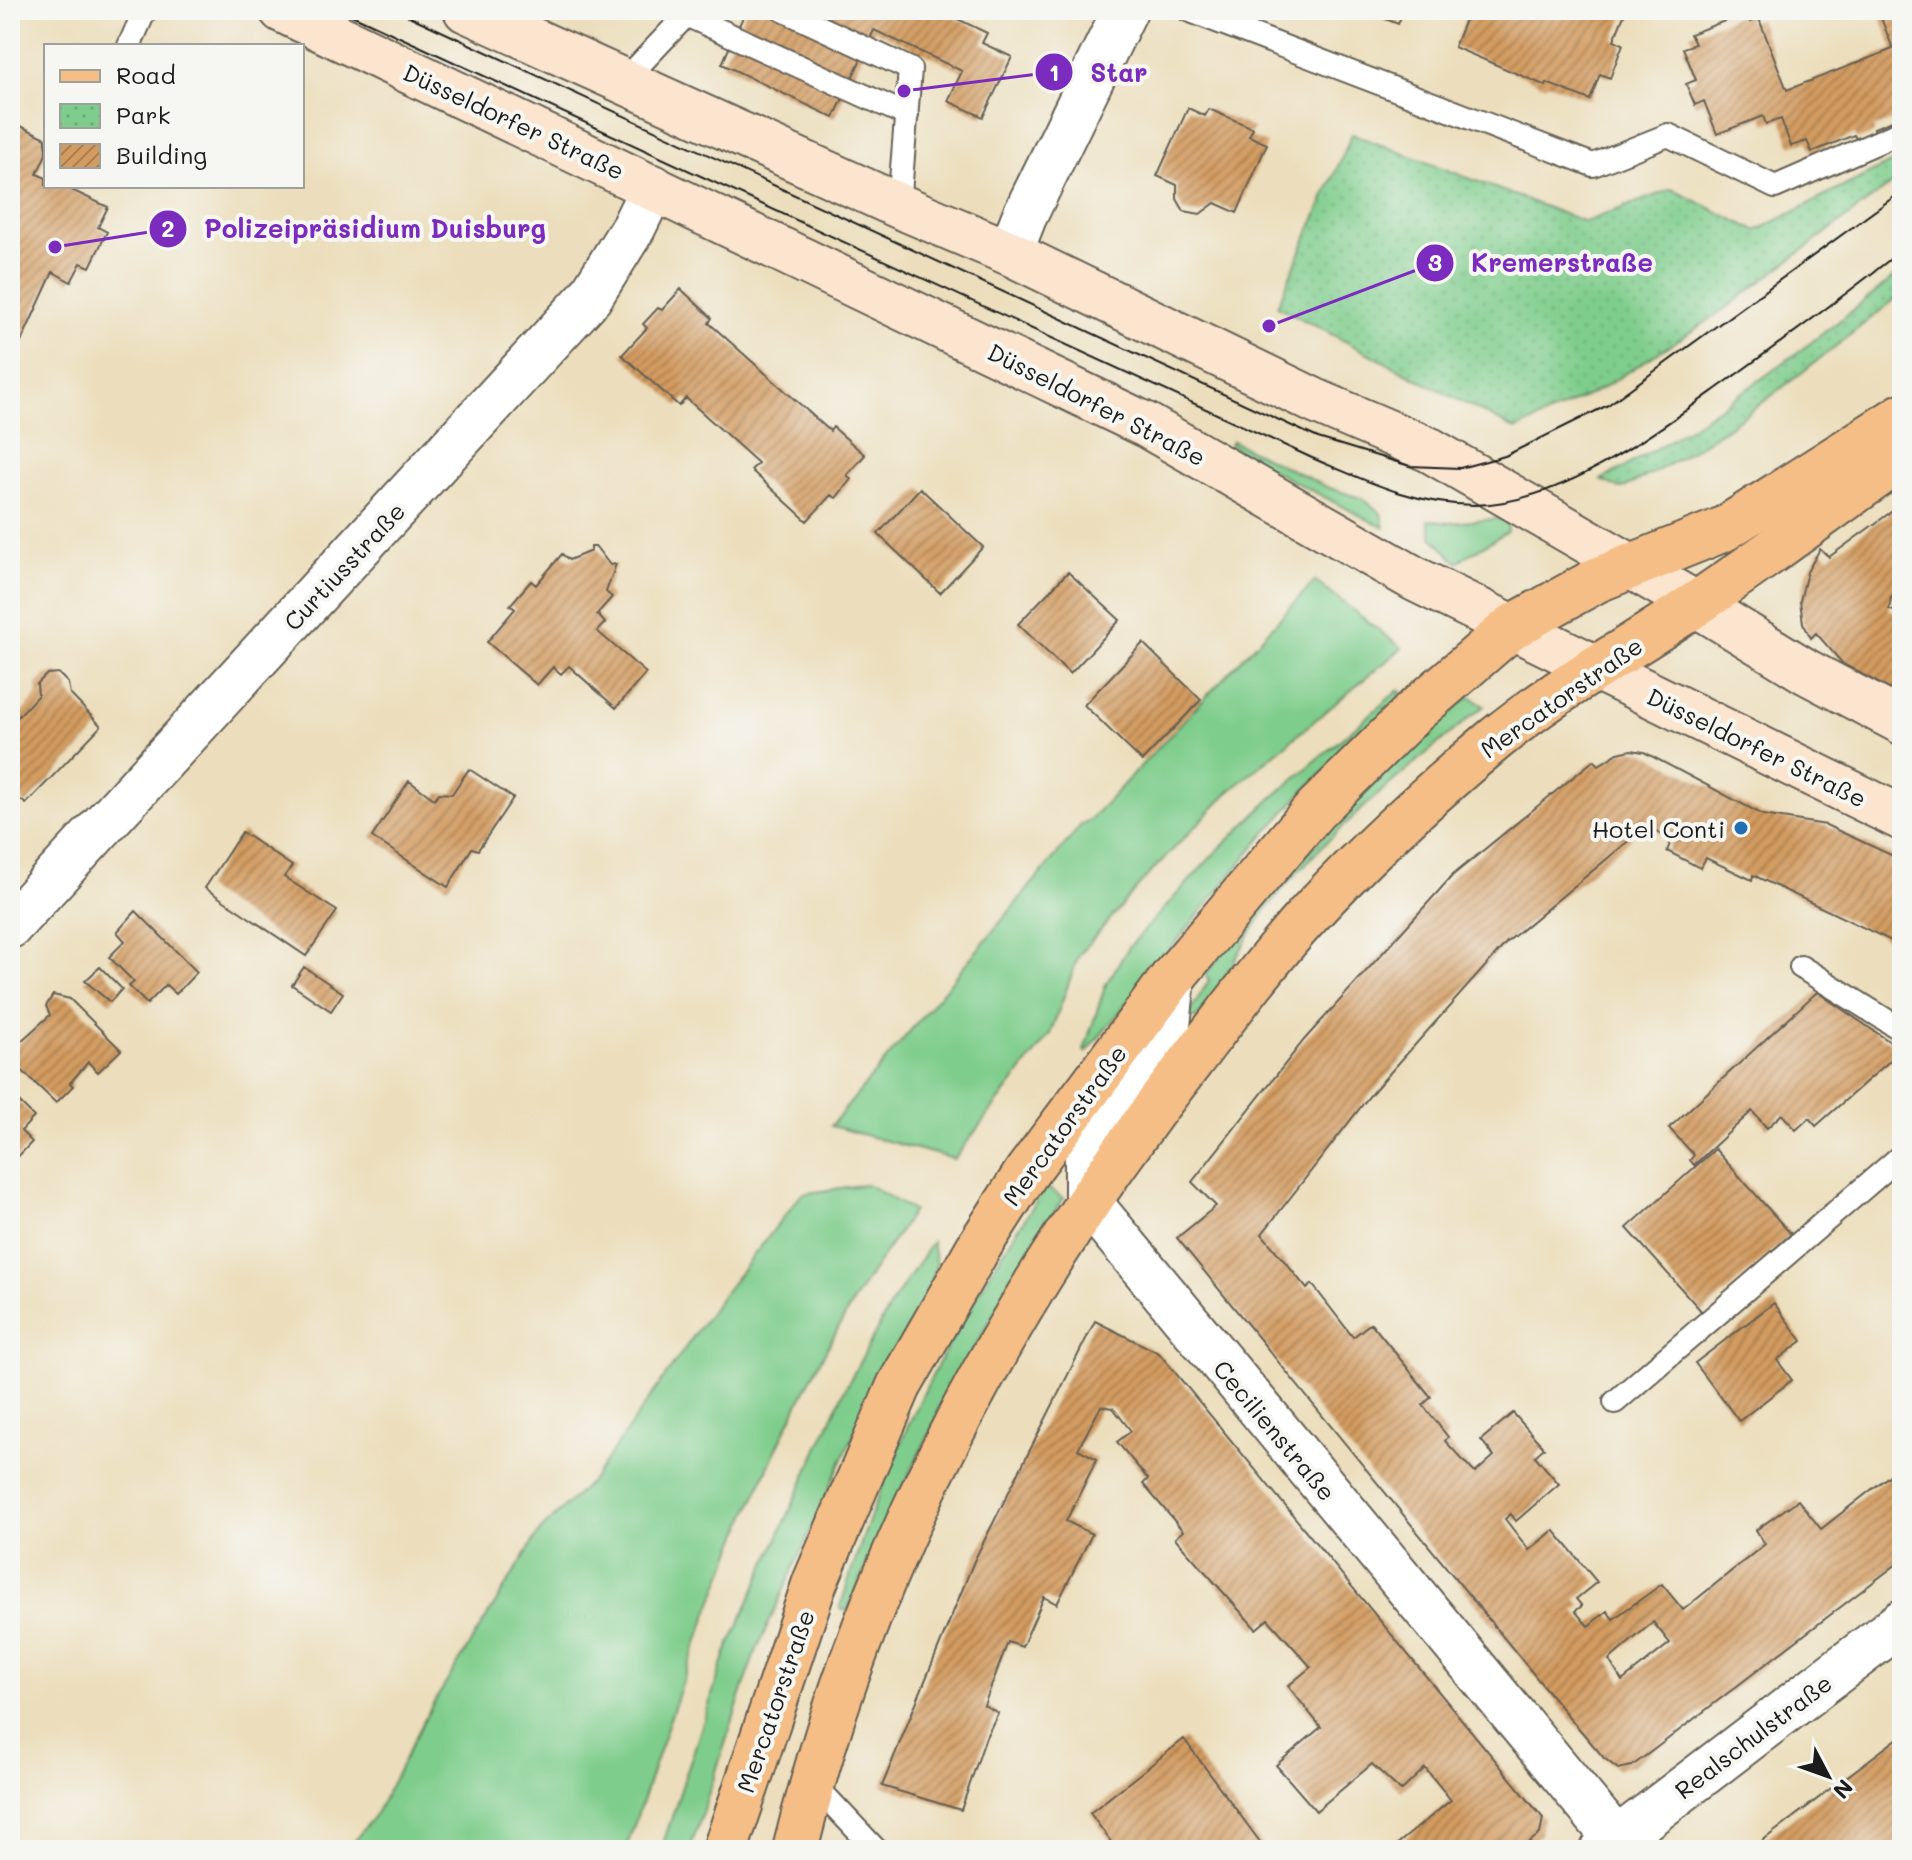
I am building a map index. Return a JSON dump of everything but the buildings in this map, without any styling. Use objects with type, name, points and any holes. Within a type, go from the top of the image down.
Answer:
[{"type":"main road","name":"Düsseldorfer Straße","points":[[282,10],[1146,425],[1415,579],[1902,818]]},
{"type":"main road","points":[[469,11],[899,206],[1010,253],[1315,401],[1430,450],[1807,672],[1902,722]]},
{"type":"main road","name":"Mercatorstraße","points":[[725,1850],[815,1582],[899,1386],[971,1260],[1026,1173],[1173,977],[1315,810],[1425,702],[1512,627],[1552,602],[1629,566],[1724,529],[1902,416]]},
{"type":"main road","name":"Mercatorstraße","points":[[795,1850],[812,1782],[846,1676],[915,1505],[1000,1340],[1087,1200],[1261,971],[1332,889],[1491,743],[1529,713],[1696,604],[1902,458]]},
{"type":"street","points":[[1010,253],[1024,217],[1125,10]]},
{"type":"street","name":"Curtiusstraße","points":[[10,926],[590,297],[633,228],[653,187]]},
{"type":"street","points":[[1087,1200],[1087,1144],[1167,1036],[1173,977]]},
{"type":"street","name":"Cecilienstraße","points":[[1087,1200],[1615,1847]]},
{"type":"street","name":"Realschulstraße","points":[[1615,1847],[1902,1622]]},
{"type":"lane","points":[[130,44],[145,10]]},
{"type":"lane","points":[[783,10],[910,69],[899,206]]},
{"type":"lane","points":[[1188,10],[1593,165],[1668,135],[1775,187],[1901,132]]},
{"type":"lane","points":[[624,81],[689,13],[907,115]]},
{"type":"lane","points":[[1801,967],[1902,1030]]},
{"type":"lane","points":[[1615,1402],[1902,1155]]},
{"type":"lane","points":[[812,1782],[876,1850]]},
{"type":"green space","points":[[1352,134],[1585,222],[1672,189],[1756,231],[1902,157],[1902,176],[1714,317],[1601,389],[1516,430],[1277,306]]},
{"type":"green space","points":[[1902,271],[1902,294],[1731,425],[1659,470],[1621,489],[1601,480],[1756,383]]},
{"type":"green space","points":[[1232,441],[1327,487],[1363,499],[1381,513],[1384,528],[1247,457],[1230,445]]},
{"type":"green space","points":[[1507,518],[1508,531],[1457,562],[1432,537],[1428,520],[1449,523]]},
{"type":"green space","points":[[1315,581],[1402,648],[1230,791],[1149,874],[1079,955],[1050,1034],[954,1159],[831,1126],[1082,824],[1091,819]]},
{"type":"green space","points":[[1400,689],[1402,695],[1299,796],[1256,844],[1086,1053],[1084,1050],[1106,984],[1129,947],[1214,854],[1272,798]]},
{"type":"green space","points":[[1470,696],[1484,706],[1371,801],[1317,852],[1259,920],[1207,1006],[1196,1019],[1189,1014],[1209,980],[1205,975],[1298,865],[1363,794]]},
{"type":"green space","points":[[867,1184],[913,1211],[852,1304],[778,1445],[696,1646],[626,1850],[347,1850],[377,1812],[430,1709],[540,1531],[593,1479],[723,1294],[802,1194]]},
{"type":"green space","points":[[1046,1187],[1063,1198],[1002,1298],[946,1400],[847,1611],[840,1609],[879,1494],[925,1389],[980,1289]]},
{"type":"green space","points":[[932,1242],[936,1265],[929,1290],[892,1355],[848,1447],[754,1656],[690,1850],[661,1850],[726,1653],[844,1391],[890,1306]]},
{"type":"tram line","points":[[341,10],[1312,458],[1390,490],[1431,501],[1474,505],[1508,501],[1575,479],[1670,421],[1902,250]]},
{"type":"tram line","points":[[396,10],[1318,438],[1410,466],[1460,468],[1505,456],[1608,405],[1902,191]]},
{"type":"place","name":"Star","points":[[904,91]]},
{"type":"place","name":"Polizeipräsidium Duisburg","points":[[55,247]]},
{"type":"place","name":"Kremerstraße","points":[[1269,326]]},
{"type":"place","name":"Hotel Conti","points":[[1741,828]]}]
